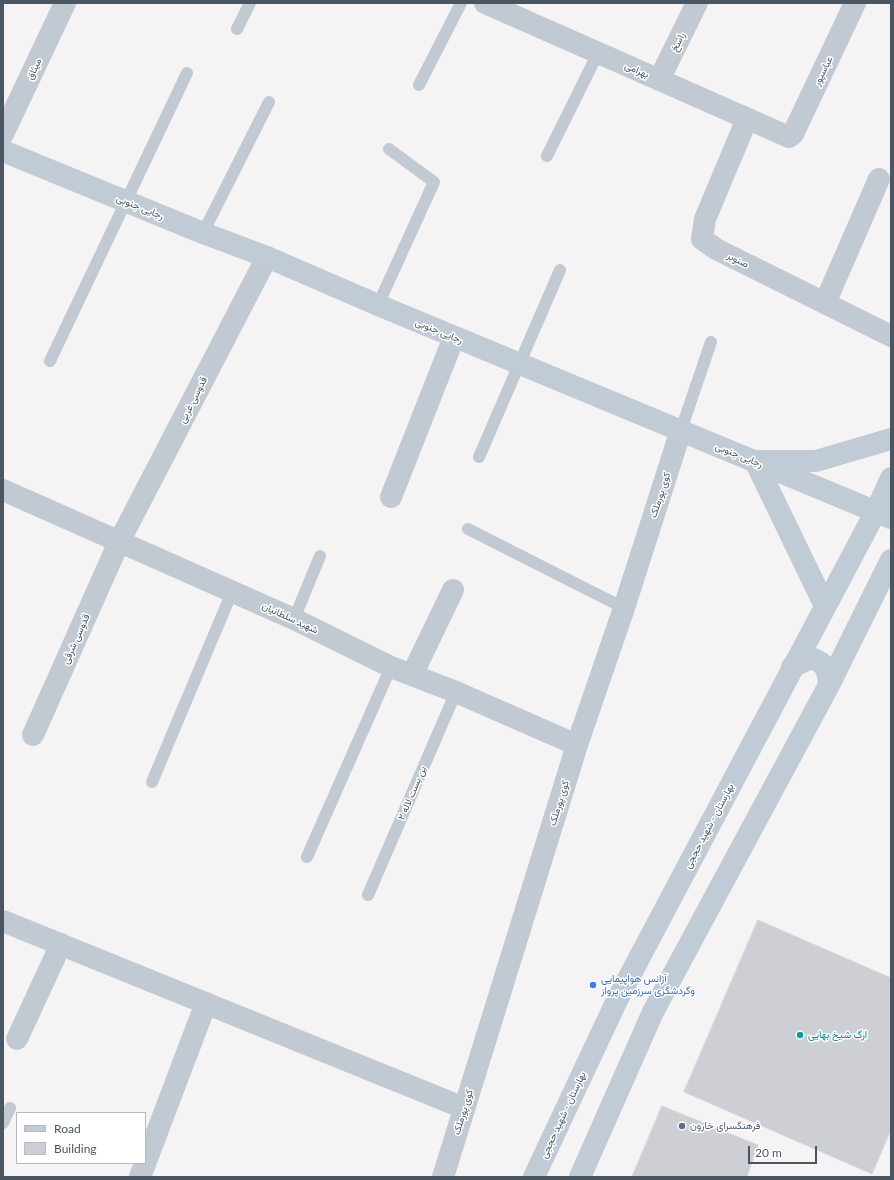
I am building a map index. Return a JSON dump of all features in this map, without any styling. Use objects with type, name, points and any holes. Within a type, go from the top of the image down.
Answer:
[{"type":"main road","name":"رجایی جنوبی","points":[[3,151],[267,258],[378,306],[884,514]]},
{"type":"main road","points":[[825,606],[755,461],[816,461],[891,439]]},
{"type":"main road","name":"بهارستان - شهید حججی","points":[[534,1177],[618,998],[792,667],[825,606],[884,514],[891,478]]},
{"type":"main road","points":[[580,1177],[653,1012],[829,685],[883,589],[891,560]]},
{"type":"main road","points":[[792,667],[811,658],[819,661],[825,666],[829,674],[829,685]]},
{"type":"street","name":"میثاق","points":[[3,134],[65,3]]},
{"type":"street","name":"بهرامی","points":[[485,3],[789,137]]},
{"type":"street","name":"راسخ","points":[[660,80],[697,3]]},
{"type":"street","name":"عباسپور","points":[[789,137],[793,134],[855,3]]},
{"type":"street","name":"صنوبر","points":[[747,119],[705,219],[702,239],[716,249],[891,336]]},
{"type":"street","points":[[825,303],[879,179]]},
{"type":"street","name":"قدوسی غربی","points":[[119,542],[267,258]]},
{"type":"street","points":[[391,497],[454,337]]},
{"type":"street","name":"کوی پورملک","points":[[444,1177],[577,745],[624,608],[680,430]]},
{"type":"street","name":"شهید سلطانیان","points":[[3,490],[294,619],[391,667],[456,692],[577,745]]},
{"type":"street","name":"قدوسی شرقی","points":[[33,736],[119,542]]},
{"type":"street","points":[[412,675],[453,590]]},
{"type":"street","points":[[3,921],[464,1108]]},
{"type":"street","points":[[17,1039],[61,944]]},
{"type":"street","points":[[146,1161],[206,1003]]},
{"type":"street","points":[[140,1177],[145,1164]]},
{"type":"lane","points":[[238,29],[250,3]]},
{"type":"lane","points":[[419,85],[461,3]]},
{"type":"lane","points":[[547,156],[598,53]]},
{"type":"lane","points":[[50,361],[127,202],[187,73]]},
{"type":"lane","points":[[203,233],[269,102]]},
{"type":"lane","points":[[378,306],[434,182],[389,149]]},
{"type":"lane","points":[[479,457],[560,270]]},
{"type":"lane","points":[[680,430],[712,342]]},
{"type":"lane","points":[[468,529],[624,608]]},
{"type":"lane","points":[[294,619],[320,556]]},
{"type":"lane","points":[[152,782],[232,592]]},
{"type":"lane","points":[[307,857],[391,667]]},
{"type":"lane","name":"بن بست لاله ۲","points":[[368,895],[456,692]]},
{"type":"lane","points":[[3,1123],[10,1108]]},
{"type":"building","name":"ارگ شیخ بهایی","points":[[758,920],[891,978],[891,1130],[872,1174],[684,1092]]},
{"type":"building","name":"فرهنگسرای خارون","points":[[662,1106],[758,1145],[747,1177],[632,1177]]},
{"type":"place","name":"آژانس هواپیمایی و‌گردشگری سرزمین پرواز","points":[[593,985]]},
{"type":"place","name":"ارگ شیخ بهایی","points":[[800,1035]]},
{"type":"place","name":"فرهنگسرای خارون","points":[[682,1126]]}]
